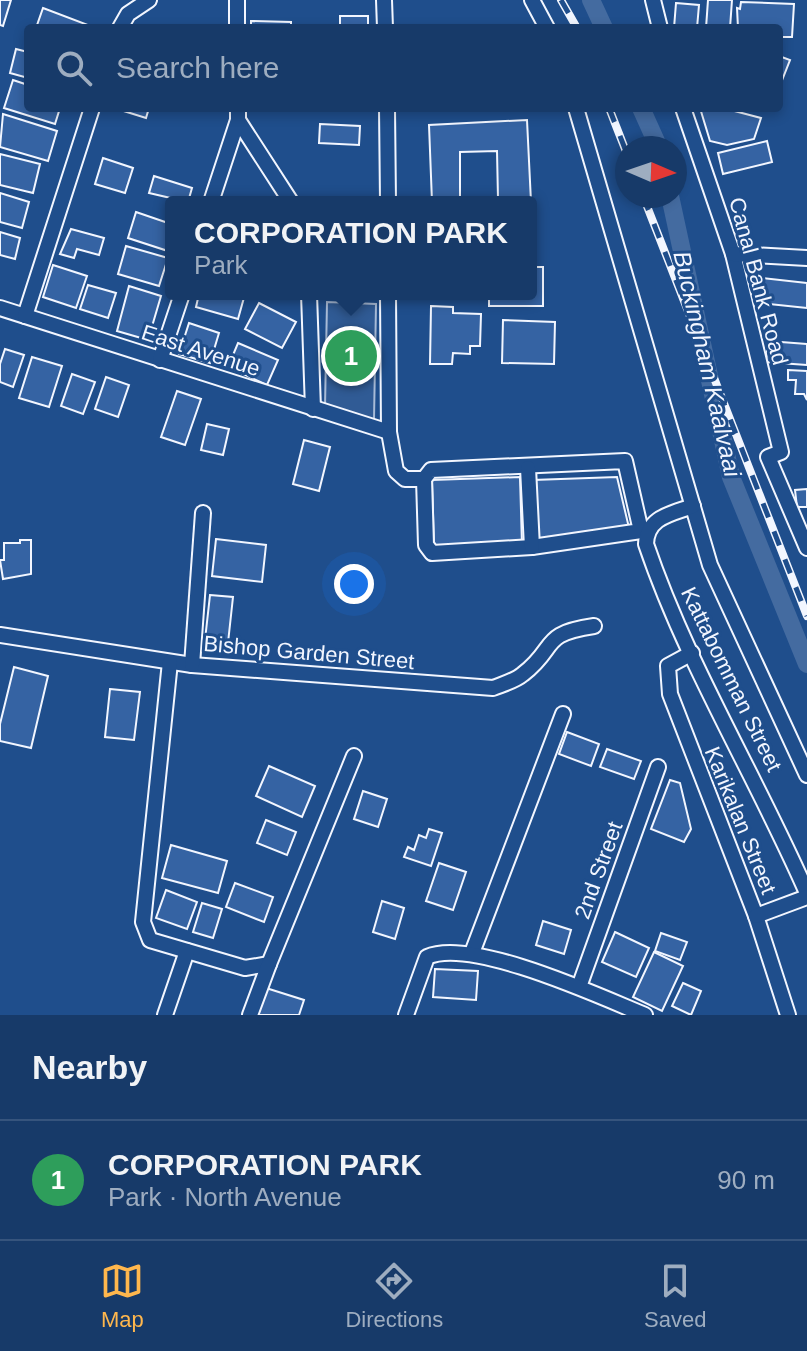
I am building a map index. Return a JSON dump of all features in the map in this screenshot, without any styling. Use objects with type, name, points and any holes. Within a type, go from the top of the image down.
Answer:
[{"type":"street","points":[[122,24],[128,14],[149,0]]},
{"type":"street","points":[[237,0],[237,24]]},
{"type":"street","points":[[384,0],[385,24]]},
{"type":"street","points":[[532,0],[545,24]]},
{"type":"street","points":[[653,0],[659,24]]},
{"type":"street","points":[[25,316],[91,112]]},
{"type":"street","points":[[387,112],[388,196]]},
{"type":"street","points":[[577,112],[710,565],[807,775]]},
{"type":"street","name":"Canal Bank Road","points":[[684,112],[733,254],[781,452],[768,457],[807,548]]},
{"type":"street","points":[[213,196],[238,114]]},
{"type":"street","points":[[238,114],[287,196]]},
{"type":"street","points":[[733,254],[807,258]]},
{"type":"street","points":[[160,360],[180,300]]},
{"type":"street","points":[[309,300],[313,409]]},
{"type":"street","points":[[388,300],[389,432],[396,471],[405,479],[424,479]]},
{"type":"street","name":"East Avenue","points":[[0,308],[389,432]]},
{"type":"street","points":[[625,461],[641,531],[638,535],[532,547],[429,551],[424,479],[431,470],[528,468],[625,461]]},
{"type":"street","points":[[528,468],[532,547]]},
{"type":"street","name":"Kattabomman Street","points":[[693,506],[654,522],[649,527],[646,544],[692,653],[772,811],[807,895]]},
{"type":"street","points":[[192,665],[203,513]]},
{"type":"street","name":"Bishop Garden Street","points":[[0,635],[192,665],[493,688],[522,676],[552,639],[568,630],[594,626]]},
{"type":"street","name":"Karikalan Street","points":[[692,653],[668,666],[670,694],[756,916],[788,1015]]},
{"type":"street","points":[[170,662],[143,927],[150,940],[187,951],[245,968],[269,964]]},
{"type":"street","points":[[472,953],[563,714]]},
{"type":"street","points":[[250,1015],[354,756]]},
{"type":"street","name":"2nd Street","points":[[579,987],[658,767]]},
{"type":"street","points":[[756,916],[807,895]]},
{"type":"street","points":[[165,1015],[187,951]]},
{"type":"street","points":[[406,1015],[427,957],[443,951],[472,953],[579,987],[645,1015]]},
{"type":"shaded area","points":[[327,302],[376,304],[374,420],[325,407]]},
{"type":"building","points":[[0,0],[11,0],[3,26],[0,25]]},
{"type":"building","points":[[708,0],[732,0],[730,24],[706,24]]},
{"type":"building","points":[[741,2],[794,4],[792,37],[783,37],[783,24],[738,24],[737,8],[740,9]]},
{"type":"building","points":[[676,3],[699,5],[697,24],[674,24]]},
{"type":"building","points":[[43,8],[85,24],[37,24]]},
{"type":"building","points":[[340,16],[368,16],[368,24],[340,24]]},
{"type":"building","points":[[251,21],[291,22],[291,24],[251,24]]},
{"type":"building","points":[[16,49],[24,51],[24,77],[10,73]]},
{"type":"building","points":[[783,57],[790,60],[783,78]]},
{"type":"building","points":[[13,80],[24,84],[24,112],[59,112],[55,124],[4,108]]},
{"type":"building","points":[[127,112],[148,112],[146,118]]},
{"type":"building","points":[[701,112],[738,112],[761,118],[754,139],[727,145],[710,141]]},
{"type":"building","points":[[3,114],[57,131],[48,161],[0,147]]},
{"type":"building","points":[[527,120],[531,196],[498,196],[497,151],[460,152],[460,196],[432,196],[429,125]]},
{"type":"building","points":[[320,124],[360,126],[359,145],[319,143]]},
{"type":"building","points":[[767,141],[772,162],[723,174],[718,153]]},
{"type":"building","points":[[0,154],[40,164],[33,193],[0,185]]},
{"type":"building","points":[[103,158],[133,168],[125,193],[95,184]]},
{"type":"building","points":[[154,176],[192,188],[190,196],[165,197],[149,193]]},
{"type":"building","points":[[0,193],[29,202],[22,228],[0,222]]},
{"type":"building","points":[[136,212],[165,222],[165,250],[128,238]]},
{"type":"building","points":[[71,229],[104,238],[99,255],[77,249],[74,258],[60,254]]},
{"type":"building","points":[[0,232],[20,238],[15,259],[0,255]]},
{"type":"building","points":[[126,246],[165,257],[159,286],[118,274]]},
{"type":"building","points":[[53,265],[87,276],[76,308],[43,297]]},
{"type":"building","points":[[537,267],[543,267],[543,306],[489,306],[489,300],[537,300]]},
{"type":"building","points":[[761,278],[807,283],[807,308],[759,303]]},
{"type":"building","points":[[88,285],[116,293],[108,318],[80,309]]},
{"type":"building","points":[[129,286],[161,296],[148,340],[117,331]]},
{"type":"building","points":[[198,300],[243,300],[238,319],[196,307]]},
{"type":"building","points":[[259,303],[296,322],[282,348],[245,329]]},
{"type":"building","points":[[431,306],[453,307],[453,313],[481,314],[480,346],[470,346],[470,354],[453,353],[452,364],[430,364]]},
{"type":"building","points":[[503,320],[555,322],[554,364],[502,363]]},
{"type":"building","points":[[189,323],[219,333],[210,363],[179,354]]},
{"type":"building","points":[[768,341],[807,344],[807,365],[766,362]]},
{"type":"building","points":[[238,343],[278,360],[267,385],[228,367]]},
{"type":"building","points":[[5,349],[24,355],[13,387],[0,382],[0,364]]},
{"type":"building","points":[[32,357],[62,366],[49,407],[19,398]]},
{"type":"building","points":[[788,370],[807,371],[807,400],[804,394],[795,394],[796,380],[788,380]]},
{"type":"building","points":[[72,374],[95,382],[83,414],[61,406]]},
{"type":"building","points":[[106,377],[129,385],[118,417],[95,409]]},
{"type":"building","points":[[177,391],[201,399],[185,445],[161,437]]},
{"type":"building","points":[[207,424],[229,429],[223,455],[201,450]]},
{"type":"building","points":[[304,440],[330,447],[319,491],[293,484]]},
{"type":"building","points":[[520,477],[522,545],[434,547],[432,480]]},
{"type":"building","points":[[617,477],[630,532],[539,540],[533,480]]},
{"type":"building","points":[[807,489],[807,507],[797,507],[795,490]]},
{"type":"building","points":[[216,539],[266,545],[262,582],[212,576]]},
{"type":"building","points":[[20,540],[31,540],[31,574],[3,579],[0,560],[4,560],[4,543],[20,543]]},
{"type":"building","points":[[210,595],[233,597],[227,652],[204,649]]},
{"type":"building","points":[[14,667],[48,676],[31,748],[0,741],[0,724]]},
{"type":"building","points":[[110,689],[140,692],[134,740],[105,737]]},
{"type":"building","points":[[567,732],[599,744],[591,766],[559,754]]},
{"type":"building","points":[[607,749],[641,761],[634,779],[600,767]]},
{"type":"building","points":[[269,766],[315,786],[302,817],[256,796]]},
{"type":"building","points":[[670,780],[680,783],[691,829],[684,842],[651,829]]},
{"type":"building","points":[[363,791],[387,799],[378,827],[354,819]]},
{"type":"building","points":[[266,820],[296,832],[287,855],[257,843]]},
{"type":"building","points":[[429,829],[442,833],[431,866],[404,857],[408,847],[414,850],[419,835],[426,838]]},
{"type":"building","points":[[171,845],[227,861],[218,893],[162,878]]},
{"type":"building","points":[[439,863],[466,872],[453,910],[426,901]]},
{"type":"building","points":[[235,883],[273,897],[264,922],[226,907]]},
{"type":"building","points":[[166,890],[197,902],[187,929],[156,918]]},
{"type":"building","points":[[382,901],[404,908],[395,939],[373,932]]},
{"type":"building","points":[[202,903],[222,909],[213,938],[193,932]]},
{"type":"building","points":[[543,921],[571,930],[564,954],[536,945]]},
{"type":"building","points":[[615,932],[649,948],[636,977],[602,962]]},
{"type":"building","points":[[661,933],[687,942],[680,960],[655,951]]},
{"type":"building","points":[[654,952],[683,966],[662,1011],[633,997]]},
{"type":"building","points":[[435,969],[478,971],[476,1000],[433,997]]},
{"type":"building","points":[[683,983],[701,991],[691,1015],[672,1006]]},
{"type":"building","points":[[266,988],[304,1000],[299,1015],[258,1015]]},
{"type":"waterway","name":"Buckingham Kaalvaai","points":[[591,0],[602,24]]},
{"type":"waterway","name":"Buckingham Kaalvaai","points":[[643,112],[654,136]]},
{"type":"waterway","name":"Buckingham Kaalvaai","points":[[673,208],[731,477],[807,664]]},
{"type":"railway","points":[[561,0],[575,24]]},
{"type":"railway","points":[[611,112],[620,136]]},
{"type":"railway","points":[[648,208],[807,616]]},
{"type":"place","name":"CORPORATION PARK","points":[[351,356]]}]
